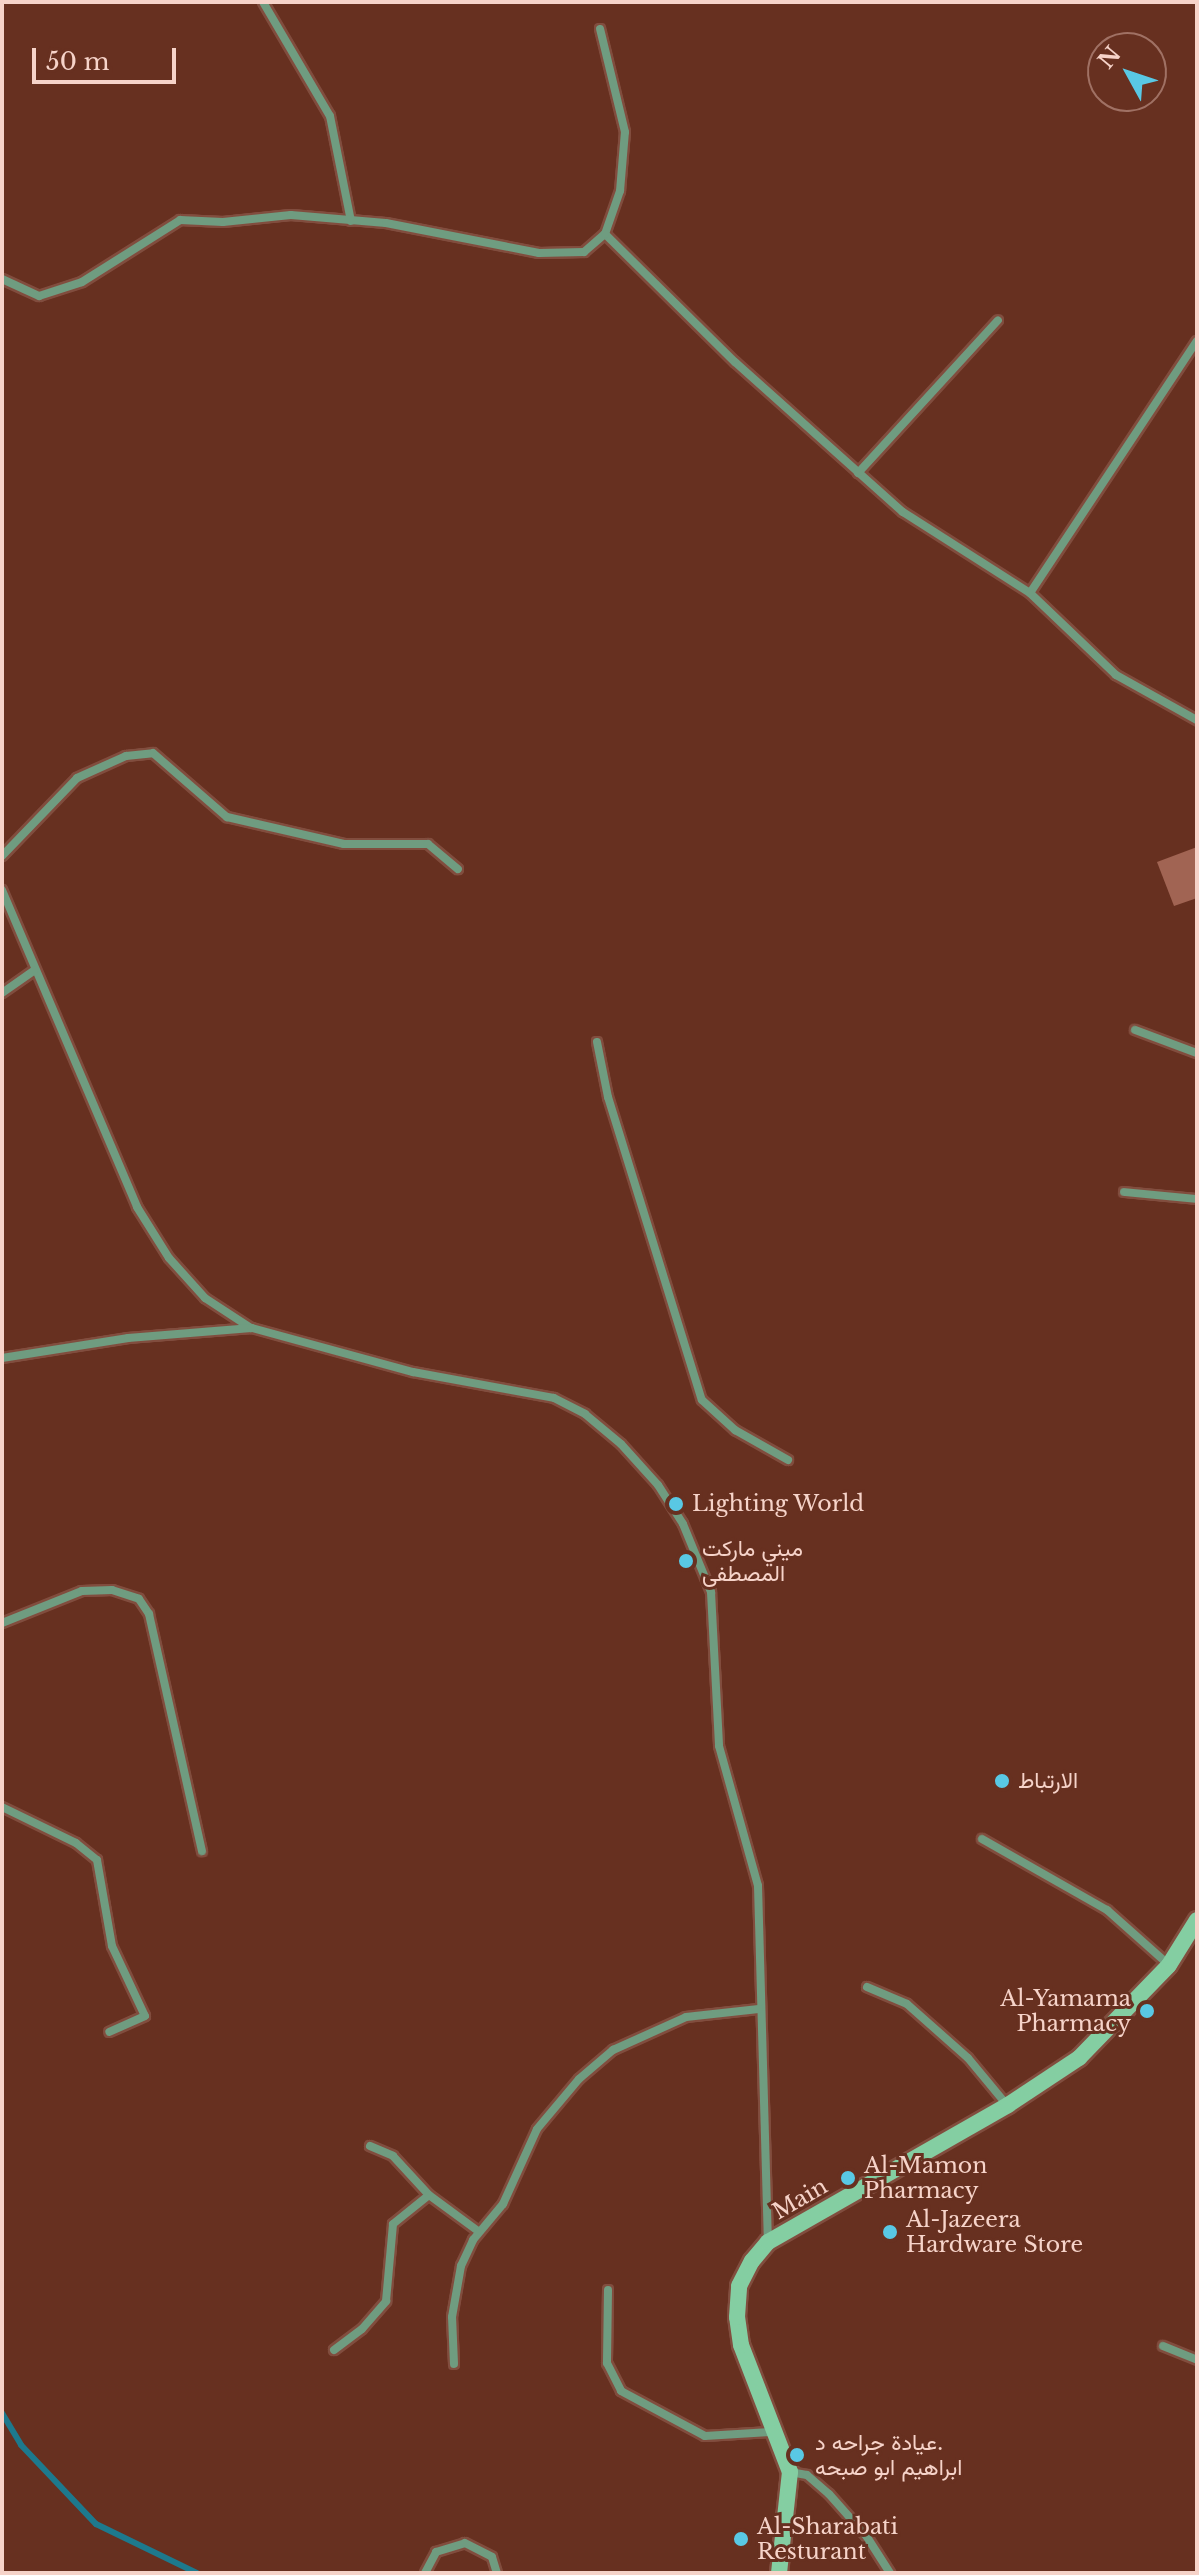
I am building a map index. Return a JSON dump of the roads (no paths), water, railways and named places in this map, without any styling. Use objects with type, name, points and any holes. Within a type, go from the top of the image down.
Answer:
[{"type":"main road","name":"Main","points":[[790,2472],[770,2432],[741,2345],[737,2317],[739,2286],[768,2242],[1008,2105],[1079,2058],[1169,1965],[1197,1920]]},
{"type":"main road","points":[[779,2573],[790,2472]]},
{"type":"street","points":[[263,2],[330,116],[351,221]]},
{"type":"street","points":[[2,279],[39,296],[82,282],[180,220],[223,222],[291,215],[351,221],[539,253],[584,252],[605,234],[620,191],[625,132],[600,29]]},
{"type":"street","points":[[605,234],[858,473],[931,533],[1030,593],[1116,675],[1197,720]]},
{"type":"street","points":[[858,473],[998,320]]},
{"type":"street","points":[[1030,593],[1197,341]]},
{"type":"street","points":[[2,856],[77,778],[126,756],[153,753],[227,817],[344,844],[428,844],[458,869]]},
{"type":"street","points":[[2,890],[34,971],[145,1219],[169,1258],[205,1298],[252,1328],[413,1372],[554,1398],[609,1434],[658,1485],[683,1524],[711,1592],[719,1746],[758,1886],[759,2009],[768,2242]]},
{"type":"street","points":[[2,993],[34,971]]},
{"type":"street","points":[[1135,1030],[1197,1053]]},
{"type":"street","points":[[597,1042],[608,1097],[702,1400],[735,1430],[788,1460]]},
{"type":"street","points":[[1124,1192],[1197,1199]]},
{"type":"street","points":[[2,1358],[128,1338],[252,1328]]},
{"type":"street","points":[[2,1623],[82,1591],[112,1590],[139,1599],[149,1614],[202,1851]]},
{"type":"street","points":[[2,1807],[76,1843],[97,1860],[112,1946],[145,2016],[109,2032]]},
{"type":"street","points":[[982,1839],[1107,1910],[1169,1965]]},
{"type":"street","points":[[867,1987],[907,2004],[968,2058],[1008,2105]]},
{"type":"street","points":[[454,2364],[452,2317],[461,2266],[478,2231],[503,2204],[537,2129],[579,2079],[613,2050],[686,2017],[759,2009]]},
{"type":"street","points":[[370,2146],[393,2156],[429,2195],[478,2231]]},
{"type":"street","points":[[334,2350],[362,2329],[386,2301],[393,2224],[429,2195]]},
{"type":"street","points":[[608,2290],[607,2363],[621,2391],[705,2436],[770,2432]]},
{"type":"street","points":[[1163,2346],[1197,2360]]},
{"type":"street","points":[[790,2472],[807,2475],[829,2494],[890,2573]]},
{"type":"street","points":[[425,2573],[436,2552],[465,2543],[492,2557],[497,2573]]},
{"type":"waterway","points":[[2,2413],[21,2445],[96,2524],[197,2573]]},
{"type":"place","name":"Lighting World","points":[[676,1504]]},
{"type":"place","name":"ميني ماركت المصطفى","points":[[686,1561]]},
{"type":"place","name":"الارتباط","points":[[1002,1781]]},
{"type":"place","name":"Al-Yamama Pharmacy","points":[[1147,2011]]},
{"type":"place","name":"Al-Mamon Pharmacy","points":[[848,2178]]},
{"type":"place","name":"Al-Jazeera Hardware Store","points":[[890,2232]]},
{"type":"place","name":"عيادة جراحه د. ابراهيم ابو صبحه","points":[[797,2455]]},
{"type":"place","name":"Al-Sharabati Resturant","points":[[741,2539]]}]
